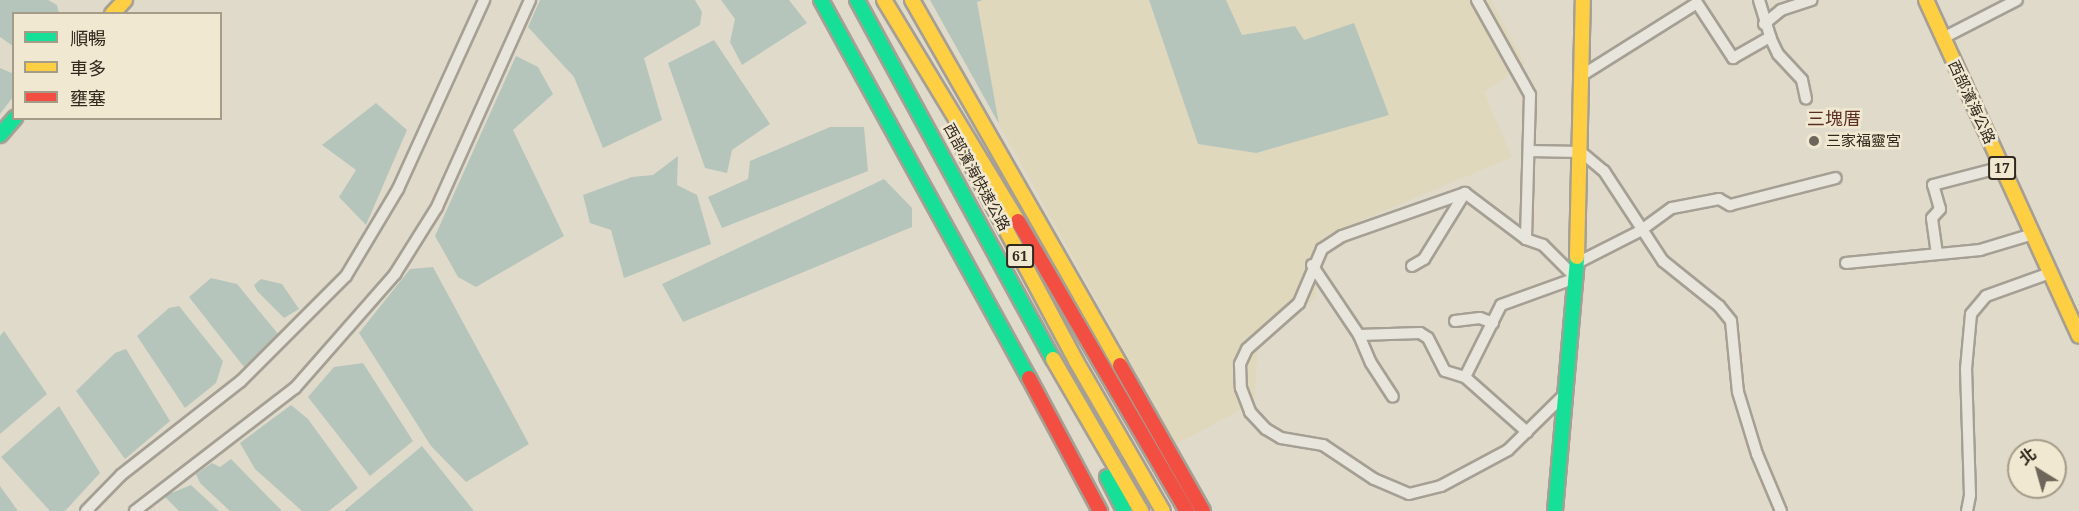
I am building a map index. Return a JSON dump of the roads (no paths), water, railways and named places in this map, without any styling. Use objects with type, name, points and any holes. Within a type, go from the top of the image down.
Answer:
[{"type":"main road","points":[[114,12],[125,0]]},
{"type":"main road","points":[[821,0],[949,227],[1100,511]]},
{"type":"main road","points":[[856,0],[932,159],[1124,511]]},
{"type":"main road","name":"西部濱海快速公路","points":[[856,0],[1059,371],[1141,511]]},
{"type":"main road","name":"西部濱海快速公路","points":[[879,0],[1163,511]]},
{"type":"main road","points":[[885,0],[972,141],[1187,511]]},
{"type":"main road","points":[[912,0],[1203,511]]},
{"type":"main road","points":[[1556,511],[1564,395],[1576,278],[1584,74],[1583,0]]},
{"type":"main road","name":"西部濱海公路","points":[[1926,0],[2079,336]]},
{"type":"main road","points":[[0,135],[13,120]]},
{"type":"street","points":[[86,511],[138,461],[241,381],[346,276],[398,189],[484,0]]},
{"type":"street","points":[[135,511],[295,388],[395,274],[437,207],[530,0]]},
{"type":"street","points":[[1477,0],[1530,95],[1526,239]]},
{"type":"street","points":[[1759,0],[1764,24],[1770,38],[1778,54],[1802,80],[1806,99]]},
{"type":"street","points":[[1764,24],[1781,10],[1811,0]]},
{"type":"street","points":[[1943,38],[2017,0]]},
{"type":"street","points":[[1584,74],[1697,3],[1733,58],[1770,38]]},
{"type":"street","points":[[1529,151],[1581,152],[1604,171],[1640,231],[1663,261],[1719,306],[1731,321],[1738,392],[1757,454],[1781,511]]},
{"type":"street","points":[[1936,254],[1932,218],[1940,209],[1933,185],[2002,167]]},
{"type":"street","points":[[1576,263],[1640,231],[1681,206],[1719,199],[1730,205],[1836,178]]},
{"type":"street","points":[[1465,193],[1526,239],[1544,245],[1576,278],[1501,305],[1465,377]]},
{"type":"street","points":[[1465,193],[1342,236],[1322,249],[1312,265],[1299,303],[1247,349],[1240,364],[1241,388],[1251,412],[1266,429],[1281,438],[1323,445],[1374,479],[1409,494],[1441,486],[1508,450],[1564,395]]},
{"type":"street","points":[[1412,266],[1424,259],[1465,193]]},
{"type":"street","points":[[1846,262],[1980,250],[2032,234]]},
{"type":"street","points":[[1312,265],[1359,335],[1371,363],[1393,397]]},
{"type":"street","points":[[1967,511],[1970,495],[1966,369],[1971,314],[1986,296],[2050,273]]},
{"type":"street","points":[[1455,321],[1480,318],[1493,323]]},
{"type":"street","points":[[1359,335],[1420,333],[1428,338],[1445,371],[1465,377],[1527,432]]},
{"type":"place","name":"三家福靈宮","points":[[1814,141]]},
{"type":"district","name":"三塊厝","points":[[1834,118]]}]
